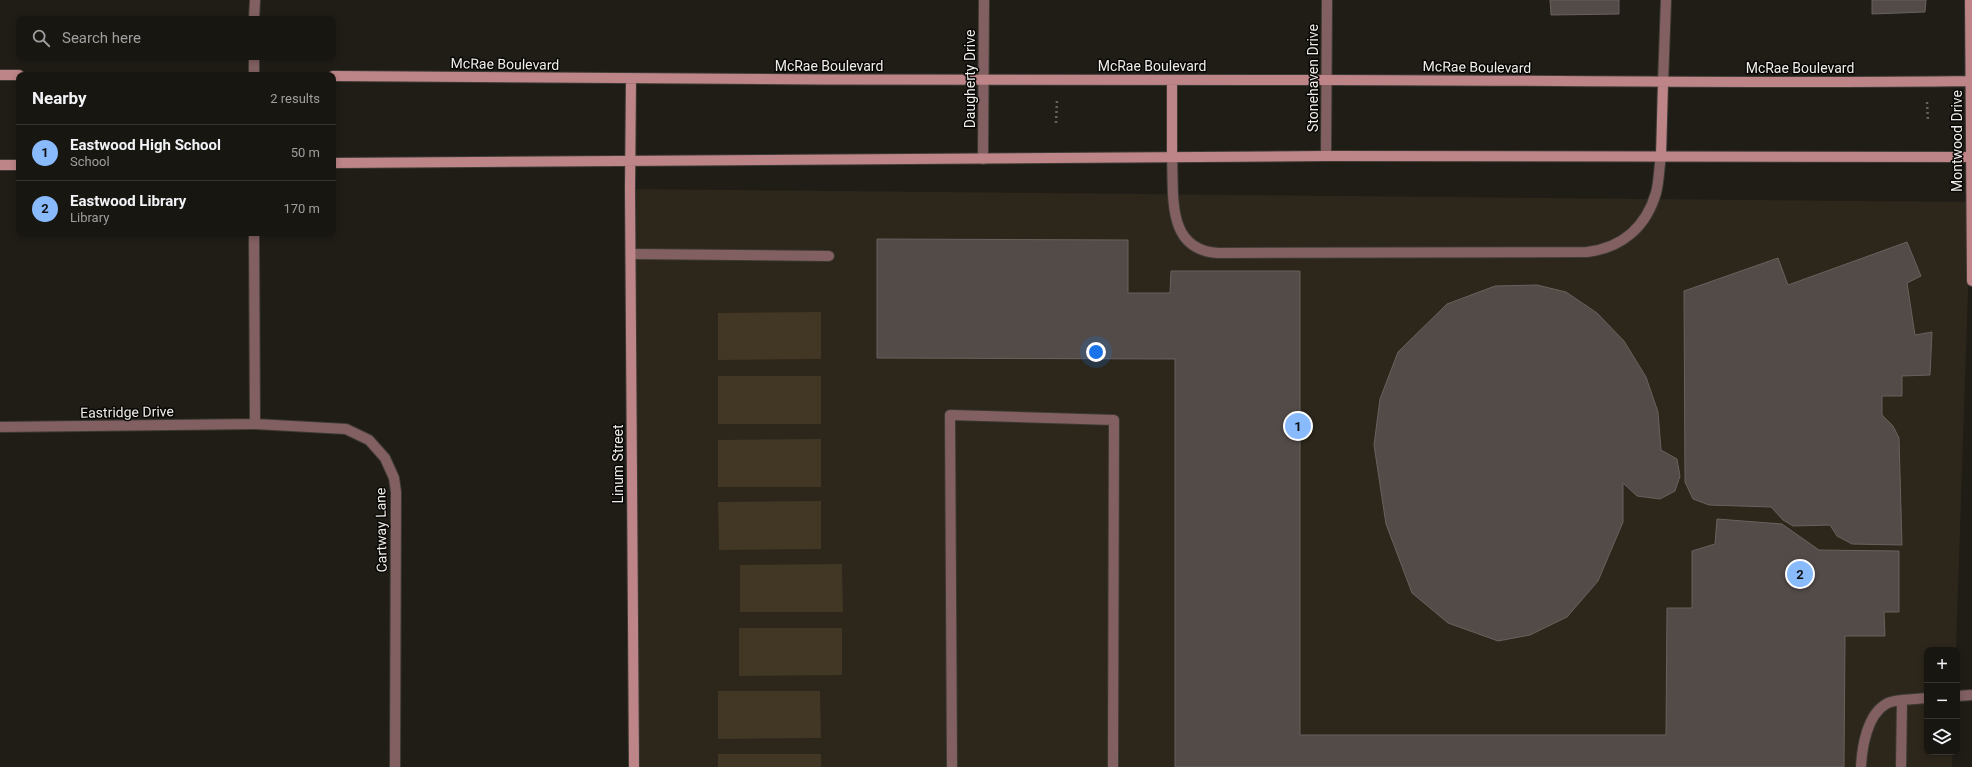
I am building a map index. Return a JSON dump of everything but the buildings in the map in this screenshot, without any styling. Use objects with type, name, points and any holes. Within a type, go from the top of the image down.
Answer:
[{"type":"main road","name":"Montwood Drive","points":[[1970,0],[1972,281]]},
{"type":"main road","points":[[0,75],[16,75]]},
{"type":"main road","name":"McRae Boulevard","points":[[336,76],[631,79],[1326,80],[1663,83],[1971,81]]},
{"type":"main road","name":"Linum Street","points":[[631,79],[630,161],[634,767]]},
{"type":"main road","points":[[1172,80],[1172,157]]},
{"type":"main road","points":[[1661,156],[1663,83]]},
{"type":"main road","points":[[336,163],[1326,156],[1971,157]]},
{"type":"main road","points":[[0,165],[16,165]]},
{"type":"street","points":[[254,0],[254,16]]},
{"type":"street","name":"Daugherty Drive","points":[[983,159],[984,0]]},
{"type":"street","name":"Stonehaven Drive","points":[[1326,156],[1327,0]]},
{"type":"street","points":[[1663,83],[1666,0]]},
{"type":"street","points":[[254,60],[254,72]]},
{"type":"street","points":[[1172,157],[1177,222],[1185,239],[1196,249],[1218,253],[1406,253],[1587,252],[1609,248],[1632,234],[1646,215],[1656,192],[1661,156]]},
{"type":"street","points":[[254,236],[255,424]]},
{"type":"street","points":[[631,254],[829,256]]},
{"type":"street","points":[[952,767],[950,415],[1114,420],[1113,767]]},
{"type":"street","name":"Eastridge Drive","points":[[0,427],[255,424]]},
{"type":"street","name":"Cartway Lane","points":[[255,424],[346,429],[369,440],[385,458],[394,478],[396,492],[395,767]]},
{"type":"street","points":[[1960,696],[1972,695]]},
{"type":"street","points":[[1861,767],[1864,745],[1874,716],[1886,704],[1902,700],[1924,698]]},
{"type":"street","points":[[1901,767],[1902,700]]},
{"type":"path","points":[[1927,95],[1928,121]]},
{"type":"path","points":[[1056,123],[1057,96]]},
{"type":"shaded area","points":[[630,189],[1971,202],[1956,647],[1924,647],[1924,755],[1953,755],[1952,767],[635,767]]},
{"type":"shaded area","points":[[821,312],[821,359],[718,360],[718,313]]},
{"type":"shaded area","points":[[718,376],[821,376],[821,424],[718,424]]},
{"type":"shaded area","points":[[821,439],[821,487],[718,487],[718,440]]},
{"type":"shaded area","points":[[821,501],[821,549],[719,550],[718,502]]},
{"type":"shaded area","points":[[842,564],[843,612],[740,612],[740,565]]},
{"type":"shaded area","points":[[739,628],[842,628],[842,675],[739,676]]},
{"type":"shaded area","points":[[718,691],[820,691],[821,738],[718,739]]},
{"type":"shaded area","points":[[718,754],[821,754],[821,767],[718,767]]},
{"type":"place","name":"Eastwood High School","points":[[1298,426]]},
{"type":"place","name":"Eastwood Library","points":[[1800,574]]}]
